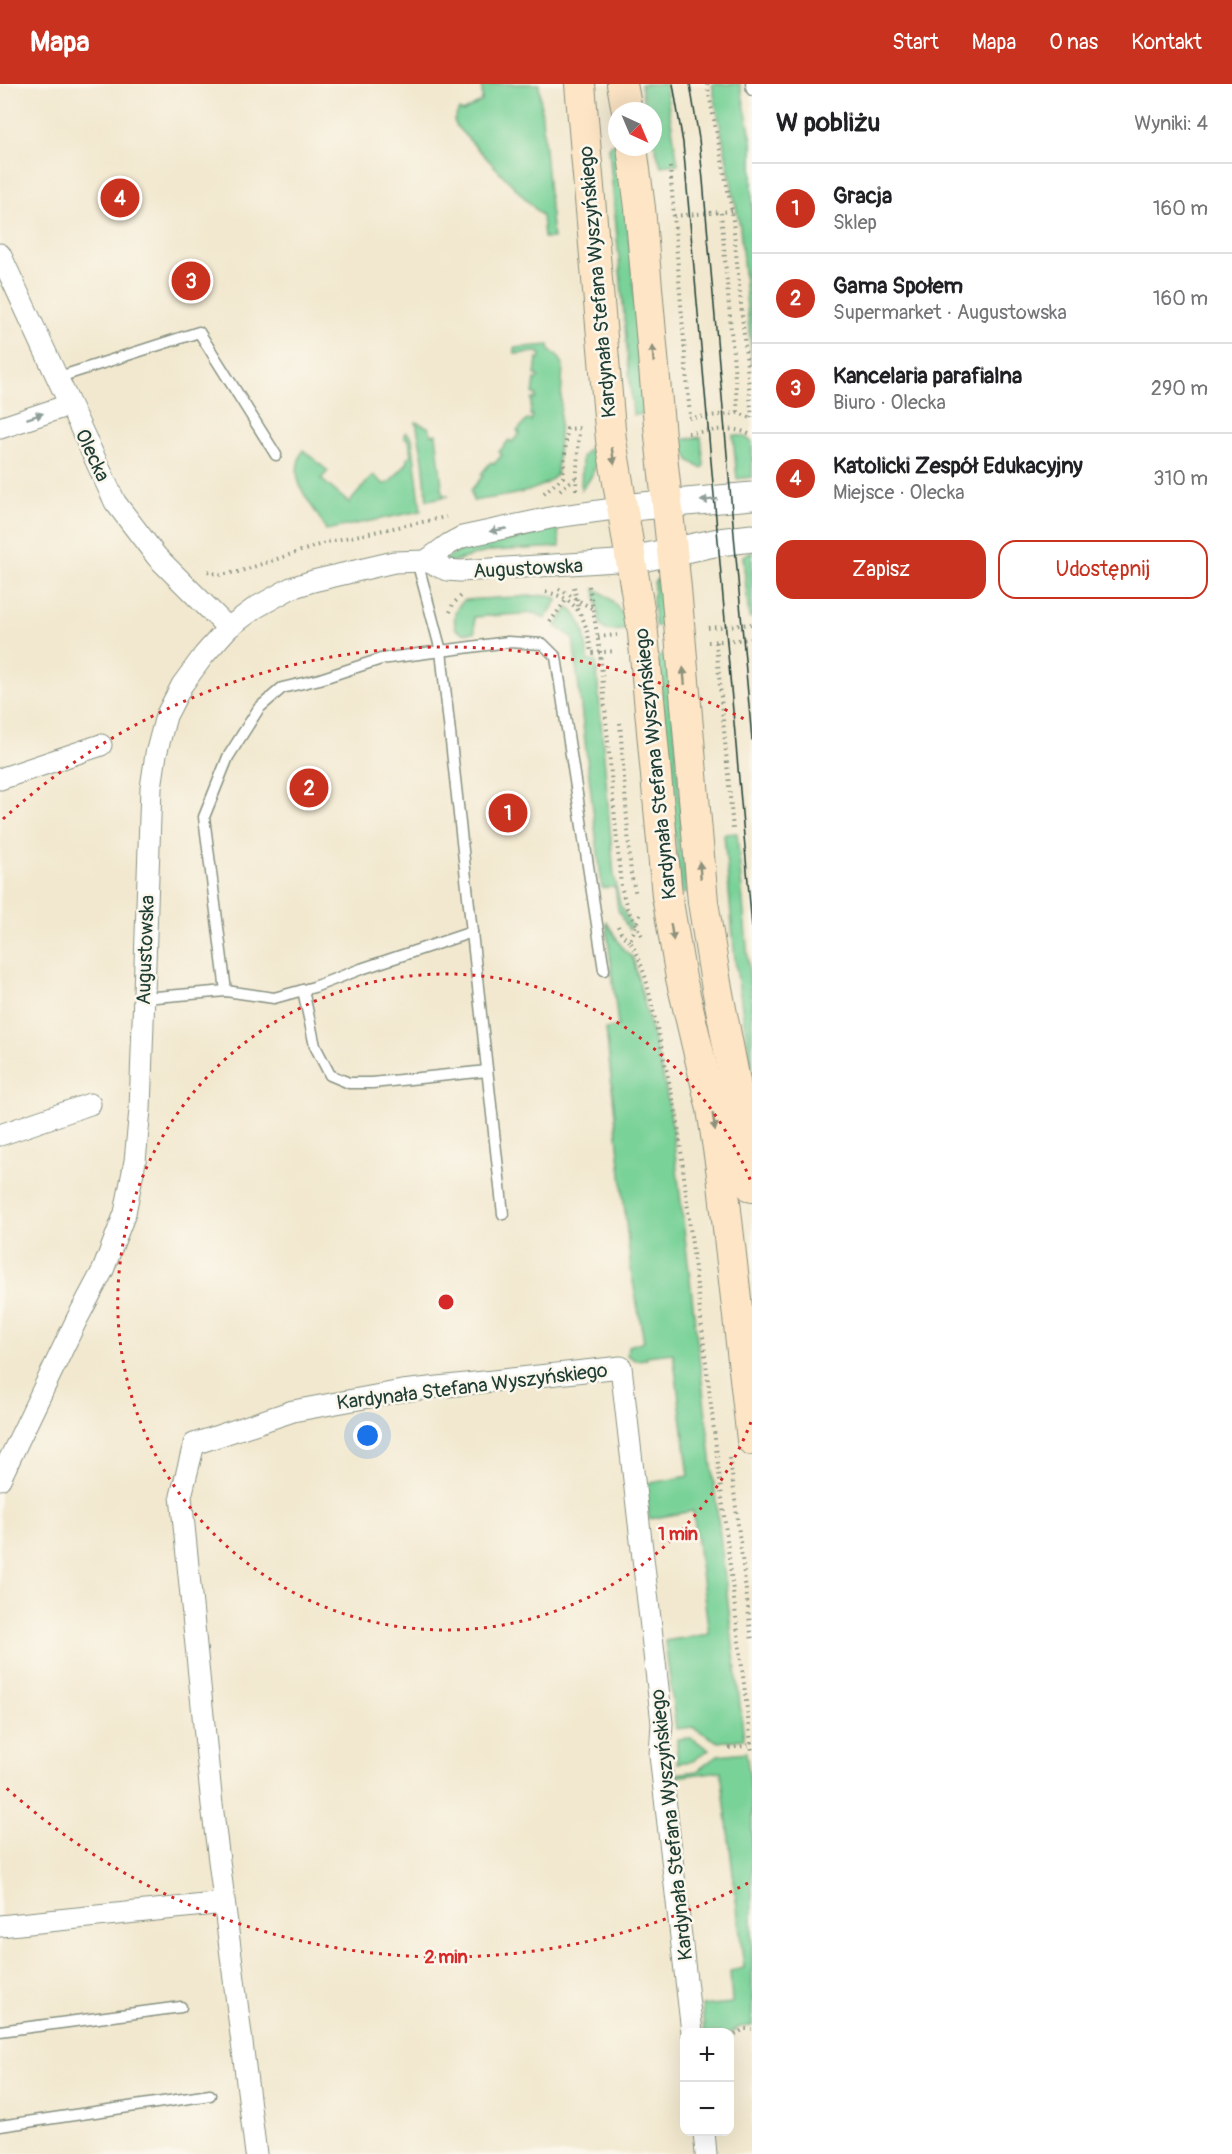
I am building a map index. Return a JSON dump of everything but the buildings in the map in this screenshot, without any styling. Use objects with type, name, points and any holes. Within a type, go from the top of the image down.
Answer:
[{"type":"main road","name":"Kardynała Stefana Wyszyńskiego","points":[[580,84],[611,440],[643,633],[667,896],[679,969],[712,1109],[722,1175],[741,1445]]},
{"type":"main road","points":[[622,84],[625,102]]},
{"type":"main road","name":"Kardynała Stefana Wyszyńskiego","points":[[633,156],[640,208],[703,902],[744,1128],[752,1187]]},
{"type":"street","name":"Olecka","points":[[0,254],[115,502],[157,557],[228,628]]},
{"type":"street","points":[[0,428],[69,405]]},
{"type":"street","points":[[621,508],[752,496]]},
{"type":"street","name":"Augustowska","points":[[422,561],[462,537],[555,518],[621,508]]},
{"type":"street","points":[[632,560],[718,542],[752,538]]},
{"type":"street","name":"Augustowska","points":[[0,1479],[103,1270],[125,1213],[135,1161],[140,1110],[151,788],[156,754],[166,716],[182,685],[228,628],[255,608],[291,588],[370,566],[422,561],[447,570],[460,571],[632,560]]},
{"type":"street","points":[[0,779],[101,745]]},
{"type":"street","points":[[0,1135],[90,1104]]},
{"type":"street","name":"Kardynała Stefana Wyszyńskiego","points":[[256,2154],[212,1805],[181,1496],[194,1444],[293,1411],[380,1395],[621,1367],[662,1722],[660,1755],[692,2028]]},
{"type":"street","points":[[0,1926],[225,1903]]},
{"type":"street","points":[[704,2136],[706,2154]]},
{"type":"lane","points":[[751,84],[752,90]]},
{"type":"lane","points":[[56,378],[199,332],[276,455]]},
{"type":"lane","points":[[422,561],[441,651],[503,1214]]},
{"type":"lane","points":[[226,991],[204,817],[228,757],[259,708],[282,688],[320,679],[381,659],[508,642],[543,644],[556,657],[604,970]]},
{"type":"lane","points":[[144,998],[226,991],[273,998],[303,990],[472,932]]},
{"type":"lane","points":[[303,990],[315,1046],[330,1075],[349,1083],[372,1083],[487,1071]]},
{"type":"lane","points":[[0,2031],[181,2007]]},
{"type":"lane","points":[[0,2126],[210,2095]]},
{"type":"path","points":[[681,418],[738,413],[752,418],[732,211],[707,84]]},
{"type":"path","points":[[670,167],[690,417]]},
{"type":"path","points":[[674,216],[732,211]]},
{"type":"path","points":[[721,212],[738,413]]},
{"type":"path","points":[[540,496],[563,477],[567,429],[588,427]]},
{"type":"path","points":[[686,434],[732,429],[752,436]]},
{"type":"path","points":[[203,567],[212,573],[228,574],[332,541],[457,515]]},
{"type":"path","points":[[573,584],[579,609],[584,617],[591,653],[625,650]]},
{"type":"path","points":[[589,586],[600,652],[621,886],[627,908],[646,943]]},
{"type":"path","points":[[538,590],[555,594],[579,609]]},
{"type":"path","points":[[451,619],[453,604],[465,595]]},
{"type":"path","points":[[550,622],[566,600]]},
{"type":"path","points":[[704,628],[752,624]]},
{"type":"path","points":[[705,643],[752,639]]},
{"type":"path","points":[[716,642],[733,830]]},
{"type":"path","points":[[618,650],[619,662]]},
{"type":"path","points":[[620,722],[631,874],[640,904]]},
{"type":"path","points":[[630,941],[642,910]]},
{"type":"path","points":[[622,934],[630,941],[646,979],[677,1117],[752,1752]]},
{"type":"path","points":[[741,1445],[752,1641]]},
{"type":"path","points":[[729,1748],[751,1745]]},
{"type":"path","points":[[734,2035],[744,2029],[752,2029]]},
{"type":"green space","points":[[482,84],[539,84],[553,238],[544,238],[542,216],[456,126],[454,120],[459,110],[463,112],[482,101]]},
{"type":"green space","points":[[641,84],[665,84],[678,164],[661,166],[658,156],[662,156],[662,102],[644,102]]},
{"type":"green space","points":[[712,84],[740,84],[752,142],[752,364],[740,227]]},
{"type":"green space","points":[[610,156],[621,156],[646,414],[633,415]]},
{"type":"green space","points":[[549,345],[550,351],[557,355],[563,364],[557,474],[550,481],[530,490],[473,501],[471,490],[483,476],[481,474],[491,462],[494,464],[502,455],[499,452],[509,440],[512,442],[520,433],[517,431],[528,419],[531,421],[533,415],[530,415],[532,399],[536,399],[536,394],[533,394],[535,379],[538,379],[538,375],[535,375],[537,358],[540,359],[541,354],[537,352],[515,354],[514,348]]},
{"type":"green space","points":[[416,422],[428,427],[432,435],[436,434],[443,495],[449,496],[427,500]]},
{"type":"green space","points":[[406,432],[412,438],[421,511],[326,530],[299,483],[298,462],[303,450],[328,471],[321,479],[349,503],[373,475],[384,484],[389,483],[408,462],[407,458],[411,455],[409,440],[404,435]]},
{"type":"green space","points":[[733,435],[743,436],[752,442],[752,477],[737,479]]},
{"type":"green space","points":[[701,437],[704,465],[702,469],[690,461],[677,440]]},
{"type":"green space","points":[[590,447],[599,447],[597,459],[592,476],[581,490],[582,457]]},
{"type":"green space","points":[[557,525],[560,547],[490,551],[447,563],[445,559],[462,550],[515,539]]},
{"type":"green space","points":[[752,551],[752,618],[749,618],[743,556]]},
{"type":"green space","points":[[657,579],[661,581],[667,626],[655,626],[653,603],[654,583]]},
{"type":"green space","points":[[595,589],[616,605],[629,629],[613,631],[602,627]]},
{"type":"green space","points":[[549,595],[558,599],[545,619],[536,613],[474,617],[475,632],[463,633],[456,629],[455,612],[465,600]]},
{"type":"green space","points":[[569,607],[582,626],[588,661],[596,661],[614,876],[620,904],[631,925],[629,930],[618,910],[615,887],[602,888],[573,638],[556,626]]},
{"type":"green space","points":[[669,655],[687,893],[683,894],[681,893],[657,656]]},
{"type":"green space","points":[[737,833],[752,1006],[752,1075],[735,960],[724,834]]},
{"type":"green space","points":[[606,921],[623,949],[633,958],[671,1118],[744,1739],[718,1742],[693,1727],[676,1729],[665,1641],[709,1634],[693,1511],[649,1519],[645,1484],[689,1476],[673,1353],[635,1360],[627,1355],[628,1346],[644,1341],[631,1271],[606,1029],[618,1026]]},
{"type":"green space","points":[[691,1738],[709,1749],[693,1761],[677,1763],[677,1739]]},
{"type":"green space","points":[[746,1752],[752,1795],[752,2026],[740,2027],[734,2031],[734,2028],[704,2028],[702,2006],[732,2003],[730,1971],[744,1968],[721,1771],[676,1777],[676,1774],[697,1771],[718,1755]]},
{"type":"tram line","points":[[673,84],[683,143],[752,927]]},
{"type":"tram line","points":[[690,84],[703,180],[752,740]]},
{"type":"place","name":"Katolicki Zespół Edukacyjny","points":[[120,198]]},
{"type":"place","name":"Kancelaria parafialna","points":[[191,281]]},
{"type":"place","name":"Gama Społem","points":[[309,788]]},
{"type":"place","name":"Gracja","points":[[508,813]]}]
